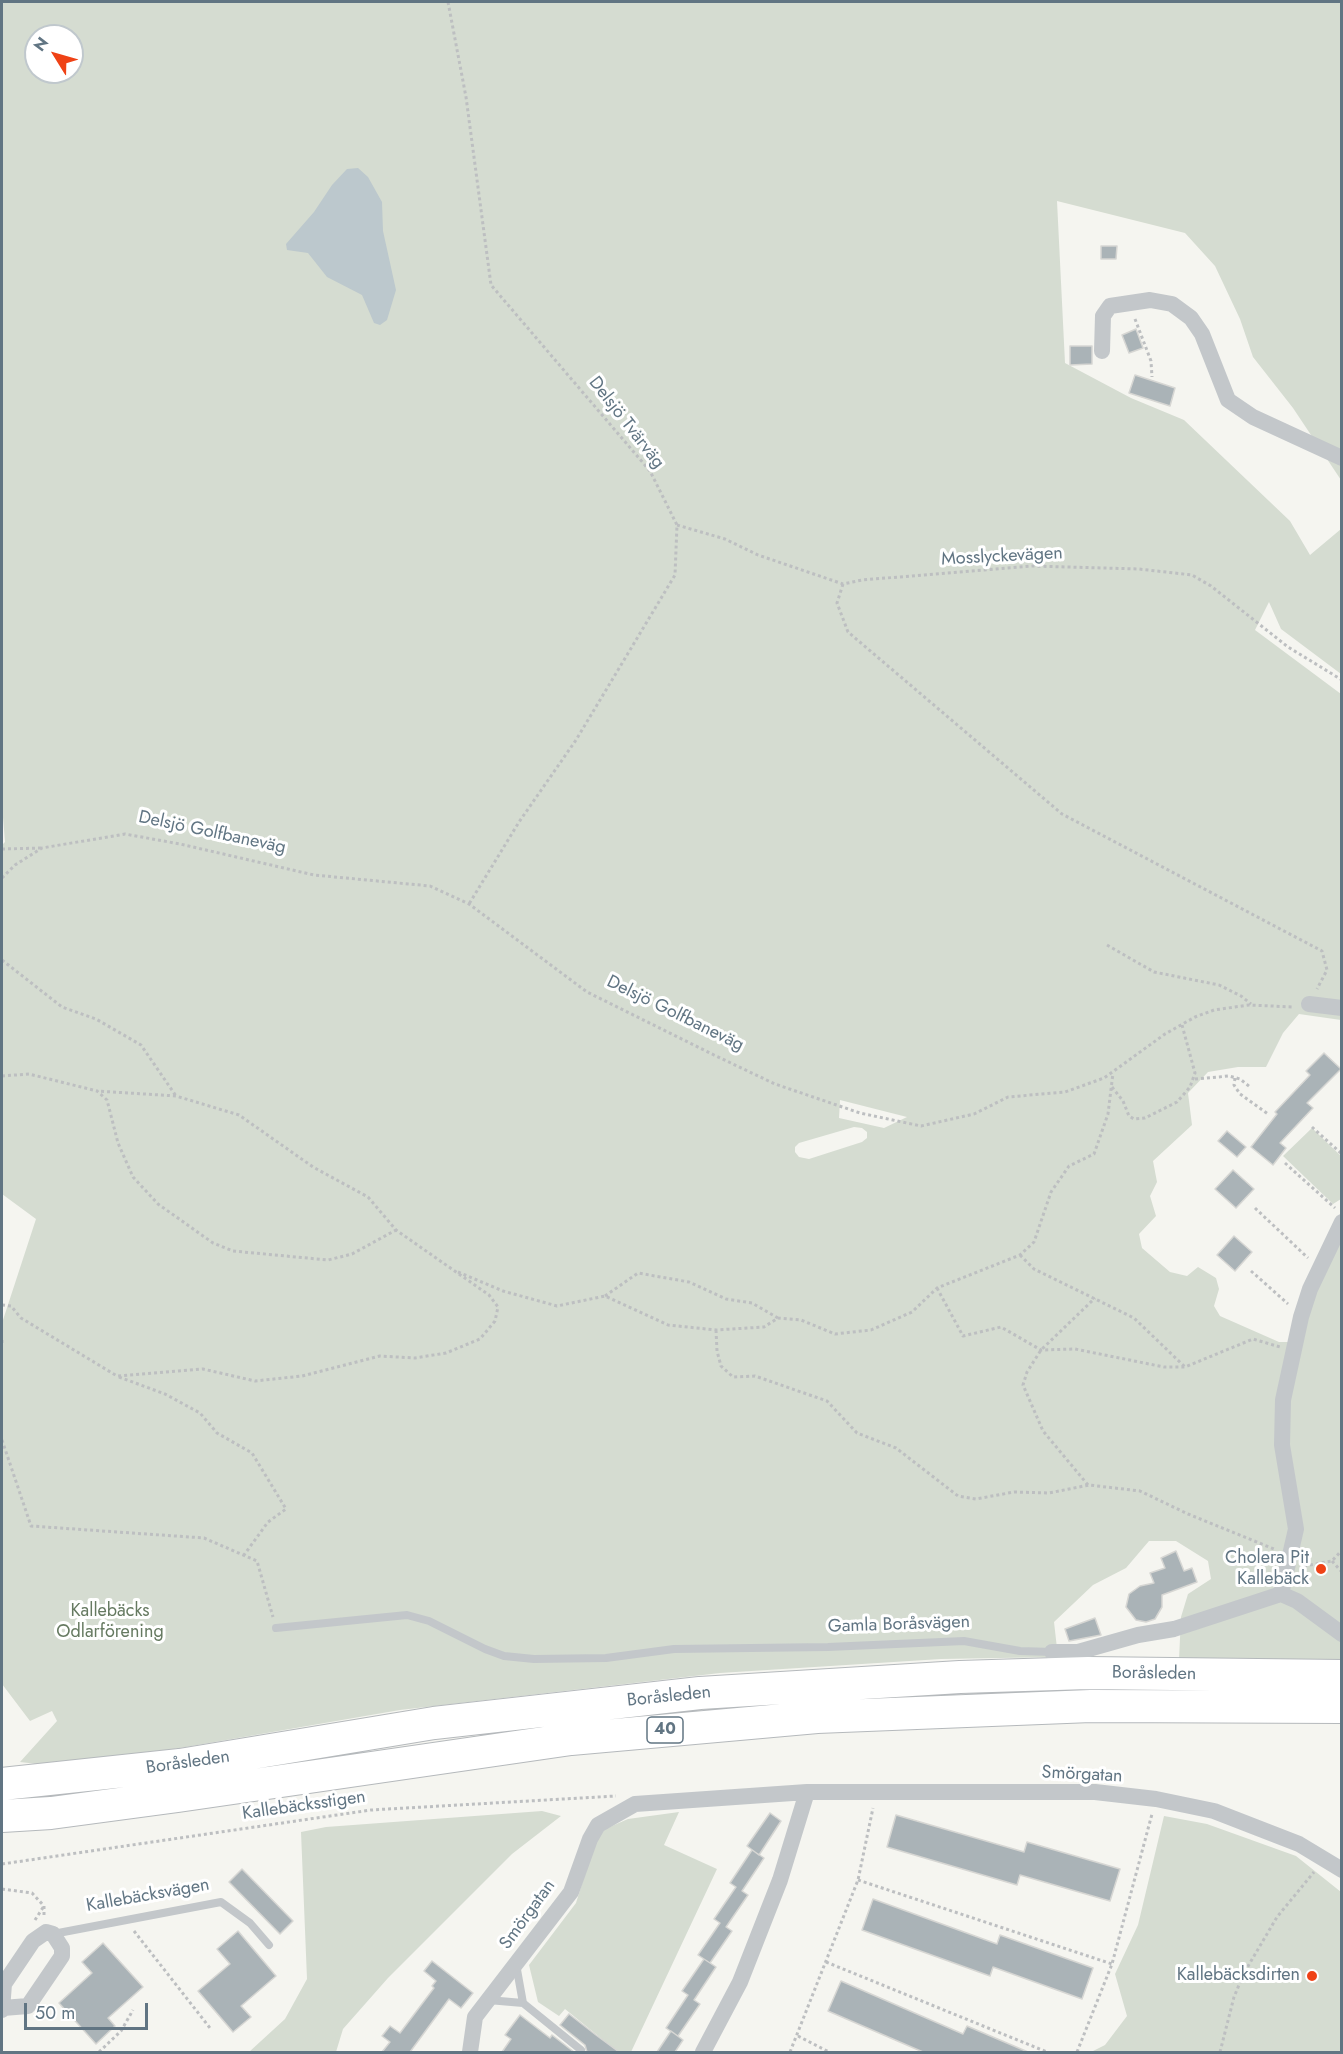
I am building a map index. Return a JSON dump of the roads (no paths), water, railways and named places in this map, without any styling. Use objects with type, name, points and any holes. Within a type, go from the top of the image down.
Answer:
[{"type":"highway","name":"Boråsleden","points":[[2,1784],[180,1765],[434,1723],[700,1693],[960,1677],[1088,1673],[1338,1691]]},
{"type":"highway","name":"Boråsleden","points":[[2,1816],[51,1813],[178,1796],[572,1739],[817,1717],[960,1709],[1091,1706],[1338,1691]]},
{"type":"street","points":[[1102,351],[1103,316],[1110,306],[1150,300],[1172,304],[1191,318],[1202,334],[1228,400],[1253,417],[1341,458]]},
{"type":"street","points":[[1309,1004],[1341,1008]]},
{"type":"street","points":[[1341,1217],[1310,1289],[1293,1351],[1282,1421],[1282,1445],[1296,1529],[1294,1547],[1281,1594],[1297,1601],[1341,1634]]},
{"type":"street","name":"Gamla Boråsvägen","points":[[1052,1652],[1078,1652],[1138,1635],[1174,1629],[1281,1594]]},
{"type":"street","points":[[703,2052],[740,1982],[780,1880],[807,1792]]},
{"type":"street","name":"Smörgatan","points":[[470,2052],[475,2017],[571,1892],[590,1839],[598,1825],[635,1804],[666,1800],[807,1792],[1095,1792],[1156,1799],[1214,1811],[1299,1844],[1341,1870]]},
{"type":"street","points":[[50,1933],[62,1948],[62,1956],[28,2006],[2,2009],[4,1983],[33,1941],[50,1933]]},
{"type":"lane","name":"Gamla Boråsvägen","points":[[276,1628],[407,1615],[429,1621],[504,1656],[534,1659],[606,1658],[674,1649],[850,1646],[964,1641],[1020,1651],[1052,1652]]},
{"type":"lane","name":"Kallebäcksvägen","points":[[50,1933],[221,1902],[250,1923],[269,1945]]},
{"type":"lane","points":[[516,1964],[523,2003]]},
{"type":"lane","points":[[488,2000],[523,2003],[581,2050]]},
{"type":"place","name":"Cholera Pit Kallebäck","points":[[1321,1569]]},
{"type":"place","name":"Kallebäcksdirten","points":[[1312,1976]]},
{"type":"park label","name":"Kallebäcks Odlarförening","points":[[110,1622]]}]
